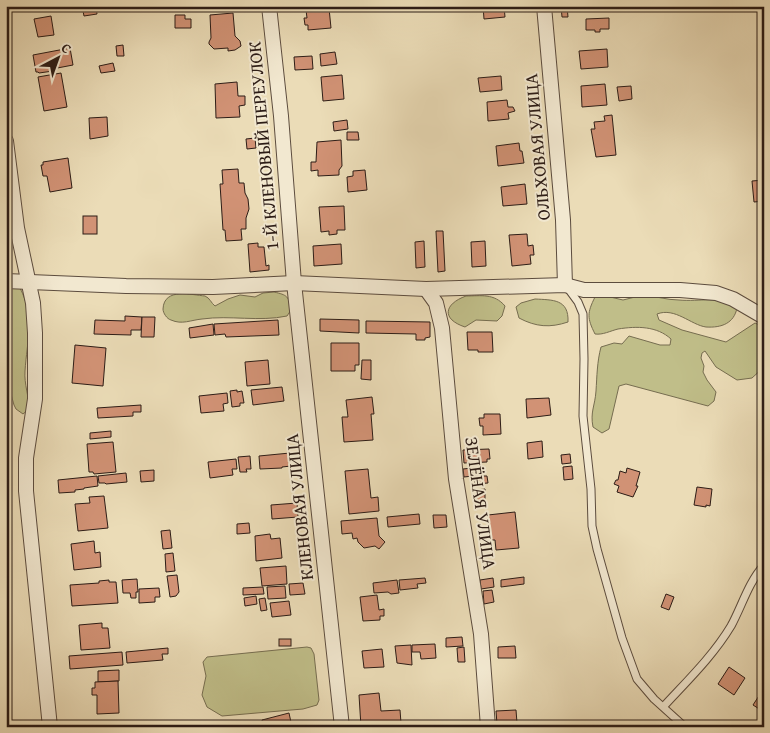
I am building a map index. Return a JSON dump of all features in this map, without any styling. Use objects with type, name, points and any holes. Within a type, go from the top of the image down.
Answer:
[{"type":"street","name":"1-Й КЛЕНОВЫЙ ПЕРЕУЛОК","points":[[269,6],[282,126],[294,283]]},
{"type":"street","name":"ОЛЬХОВАЯ УЛИЦА","points":[[544,6],[563,220],[565,285]]},
{"type":"street","points":[[6,141],[17,228],[30,284],[35,333],[35,399],[26,458],[26,491],[50,727]]},
{"type":"street","points":[[6,281],[30,284],[213,287],[294,283],[426,289],[565,285],[584,290],[680,290],[716,293],[733,299],[764,317]]},
{"type":"street","name":"КЛЕНОВАЯ УЛИЦА","points":[[294,283],[342,727]]},
{"type":"street","name":"ЗЕЛЁНАЯ УЛИЦА","points":[[426,289],[436,303],[442,328],[456,479],[481,634],[488,727]]},
{"type":"lane","points":[[565,285],[578,302],[582,314],[584,359],[583,416],[592,489],[592,526],[597,549],[622,638],[637,679],[647,692],[686,727]]},
{"type":"lane","points":[[664,706],[699,668],[730,626],[747,591],[764,565]]},
{"type":"shaded area","points":[[6,288],[20,288],[25,299],[29,319],[25,376],[29,409],[23,414],[14,405],[6,376]]},
{"type":"shaded area","points":[[274,292],[285,295],[288,299],[291,310],[287,316],[276,318],[213,318],[179,322],[168,318],[163,311],[165,302],[173,295],[205,296],[215,306],[240,295],[255,297],[263,293]]},
{"type":"shaded area","points":[[643,295],[674,300],[716,300],[737,308],[730,321],[712,327],[700,326],[670,313],[657,314],[659,320],[682,330],[726,342],[755,323],[764,327],[764,367],[752,378],[737,380],[716,367],[705,351],[702,353],[703,372],[716,392],[714,401],[708,406],[626,384],[619,386],[609,429],[602,433],[593,427],[592,417],[601,347],[614,343],[622,344],[629,336],[660,345],[670,345],[671,339],[653,329],[639,327],[595,334],[589,319],[590,307],[595,297],[606,296],[623,300]]},
{"type":"shaded area","points":[[466,296],[487,296],[496,299],[505,306],[502,316],[497,321],[476,320],[465,327],[457,324],[449,316],[448,311],[453,303]]},
{"type":"shaded area","points":[[535,299],[559,302],[566,309],[568,322],[543,326],[519,318],[516,307],[521,303]]},
{"type":"shaded area","points":[[311,648],[314,654],[319,700],[317,705],[303,709],[222,716],[207,707],[202,695],[206,676],[203,662],[207,657]]},
{"type":"building","points":[[82,6],[96,6],[97,14],[84,16]]},
{"type":"building","points":[[483,6],[504,6],[505,17],[484,19]]},
{"type":"building","points":[[561,6],[567,6],[568,17],[562,17]]},
{"type":"building","points":[[580,6],[607,6],[607,9],[580,11]]},
{"type":"building","points":[[329,8],[331,28],[308,30],[308,25],[305,25],[304,18],[307,18],[306,10]]},
{"type":"building","points":[[233,13],[235,36],[240,41],[241,46],[235,50],[228,51],[228,48],[214,49],[209,44],[211,38],[210,15]]},
{"type":"building","points":[[175,15],[185,15],[185,19],[191,19],[191,28],[175,28]]},
{"type":"building","points":[[51,16],[54,35],[38,37],[34,19]]},
{"type":"building","points":[[609,18],[609,29],[600,29],[600,32],[586,30],[586,19]]},
{"type":"building","points":[[123,45],[124,56],[117,56],[116,46]]},
{"type":"building","points":[[70,48],[73,65],[52,69],[53,71],[36,72],[33,55]]},
{"type":"building","points":[[607,49],[608,67],[581,69],[579,51]]},
{"type":"building","points":[[335,52],[337,64],[321,66],[320,54]]},
{"type":"building","points":[[312,56],[313,69],[295,70],[294,57]]},
{"type":"building","points":[[113,63],[115,71],[101,73],[99,66]]},
{"type":"building","points":[[61,73],[67,107],[44,111],[38,77]]},
{"type":"building","points":[[342,75],[344,99],[323,101],[321,77]]},
{"type":"building","points":[[501,76],[502,90],[480,92],[478,78]]},
{"type":"building","points":[[237,82],[238,96],[245,96],[245,105],[239,106],[240,117],[216,118],[215,84]]},
{"type":"building","points":[[605,84],[607,105],[582,107],[581,86]]},
{"type":"building","points":[[631,86],[632,99],[619,101],[617,87]]},
{"type":"building","points":[[507,100],[508,107],[513,107],[515,111],[508,113],[509,119],[488,121],[487,102]]},
{"type":"building","points":[[612,115],[616,155],[596,157],[591,129],[595,129],[594,122],[605,121],[604,116]]},
{"type":"building","points":[[107,117],[108,136],[90,139],[89,118]]},
{"type":"building","points":[[347,120],[348,129],[334,131],[333,122]]},
{"type":"building","points":[[347,132],[358,132],[359,140],[347,140]]},
{"type":"building","points":[[255,138],[256,148],[247,149],[246,139]]},
{"type":"building","points":[[341,140],[342,166],[339,170],[339,175],[318,176],[318,170],[311,171],[311,162],[316,162],[317,142]]},
{"type":"building","points":[[519,143],[524,163],[498,166],[496,146]]},
{"type":"building","points":[[68,158],[72,188],[50,192],[47,176],[43,176],[41,165],[43,165],[43,162]]},
{"type":"building","points":[[238,169],[239,183],[244,183],[248,199],[249,209],[246,218],[246,229],[241,229],[242,240],[226,241],[225,230],[223,230],[220,184],[223,184],[222,170]]},
{"type":"building","points":[[365,170],[367,190],[348,192],[347,177],[353,176],[353,171]]},
{"type":"building","points":[[764,180],[764,201],[754,202],[752,181]]},
{"type":"building","points":[[525,184],[527,204],[503,206],[501,187]]},
{"type":"building","points":[[344,206],[345,230],[337,230],[337,234],[329,235],[329,231],[321,232],[319,207]]},
{"type":"building","points":[[83,216],[97,216],[97,234],[83,234]]},
{"type":"building","points":[[436,231],[443,231],[445,271],[438,272]]},
{"type":"building","points":[[527,234],[528,246],[533,245],[534,255],[530,255],[531,264],[512,266],[509,235]]},
{"type":"building","points":[[424,241],[425,267],[416,268],[415,242]]},
{"type":"building","points":[[485,241],[486,266],[472,267],[471,242]]},
{"type":"building","points":[[258,243],[258,247],[264,247],[266,266],[269,265],[269,270],[250,272],[248,244]]},
{"type":"building","points":[[341,244],[342,264],[314,266],[313,246]]},
{"type":"building","points":[[125,316],[142,317],[141,330],[131,330],[131,335],[94,334],[95,320],[125,321]]},
{"type":"building","points":[[142,317],[155,317],[154,337],[141,337]]},
{"type":"building","points":[[320,319],[359,320],[359,333],[320,331]]},
{"type":"building","points":[[278,320],[279,335],[226,337],[225,334],[215,335],[214,324]]},
{"type":"building","points":[[366,321],[430,322],[430,337],[425,338],[425,340],[416,340],[416,334],[366,333]]},
{"type":"building","points":[[213,324],[214,335],[190,338],[189,328]]},
{"type":"building","points":[[467,332],[492,332],[493,352],[468,350]]},
{"type":"building","points":[[331,343],[359,343],[359,365],[355,365],[355,371],[331,371]]},
{"type":"building","points":[[75,345],[106,348],[103,386],[72,383]]},
{"type":"building","points":[[268,360],[270,384],[247,386],[245,362]]},
{"type":"building","points":[[362,360],[371,360],[371,380],[361,379]]},
{"type":"building","points":[[282,387],[284,401],[253,405],[251,390]]},
{"type":"building","points":[[237,390],[237,392],[242,391],[244,403],[240,403],[240,406],[232,407],[230,391]]},
{"type":"building","points":[[227,393],[228,403],[223,404],[224,411],[201,413],[199,396]]},
{"type":"building","points":[[372,397],[374,414],[371,414],[373,440],[344,442],[342,417],[348,417],[346,400]]},
{"type":"building","points":[[549,398],[551,415],[527,418],[526,399]]},
{"type":"building","points":[[141,405],[141,412],[133,412],[133,416],[98,418],[97,408]]},
{"type":"building","points":[[484,414],[500,414],[501,434],[483,435],[483,426],[480,426],[479,418],[484,418]]},
{"type":"building","points":[[111,431],[111,437],[90,439],[90,433]]},
{"type":"building","points":[[542,441],[543,457],[528,459],[527,443]]},
{"type":"building","points":[[113,442],[116,472],[94,474],[89,472],[87,444]]},
{"type":"building","points":[[489,449],[490,459],[487,459],[487,462],[464,463],[463,450]]},
{"type":"building","points":[[290,453],[291,466],[260,469],[259,456]]},
{"type":"building","points":[[570,454],[571,463],[562,464],[561,455]]},
{"type":"building","points":[[250,456],[251,469],[246,469],[247,472],[240,472],[238,457]]},
{"type":"building","points":[[236,459],[237,469],[232,469],[233,475],[210,478],[208,462]]},
{"type":"building","points":[[572,466],[573,479],[564,480],[563,467]]},
{"type":"building","points":[[472,468],[473,476],[464,477],[463,469]]},
{"type":"building","points":[[627,468],[640,472],[636,486],[638,486],[633,497],[617,492],[619,486],[614,484],[618,480],[620,471],[626,473]]},
{"type":"building","points":[[368,469],[371,498],[378,497],[379,511],[349,514],[345,471]]},
{"type":"building","points":[[154,470],[154,481],[141,482],[140,471]]},
{"type":"building","points":[[126,473],[127,482],[99,483],[98,476]]},
{"type":"building","points":[[97,476],[98,486],[75,490],[75,492],[59,493],[58,480]]},
{"type":"building","points":[[474,476],[487,476],[488,483],[475,484]]},
{"type":"building","points":[[697,487],[712,489],[710,506],[694,505]]},
{"type":"building","points":[[485,489],[485,502],[477,503],[476,490]]},
{"type":"building","points":[[104,496],[108,528],[78,531],[75,504],[90,503],[89,497]]},
{"type":"building","points":[[297,503],[298,517],[272,519],[271,505]]},
{"type":"building","points":[[515,512],[519,548],[496,550],[495,540],[491,540],[488,515]]},
{"type":"building","points":[[419,514],[420,524],[388,527],[387,517]]},
{"type":"building","points":[[433,515],[446,515],[447,527],[434,528]]},
{"type":"building","points":[[377,518],[379,536],[385,542],[379,549],[375,546],[364,548],[357,538],[353,539],[352,533],[342,534],[341,521]]},
{"type":"building","points":[[249,523],[250,533],[237,534],[237,524]]},
{"type":"building","points":[[170,530],[172,548],[163,549],[161,531]]},
{"type":"building","points":[[270,534],[271,539],[280,538],[282,558],[256,561],[255,536]]},
{"type":"building","points":[[94,541],[95,553],[100,552],[101,567],[74,570],[71,544]]},
{"type":"building","points":[[173,553],[175,571],[166,572],[165,554]]},
{"type":"building","points":[[286,566],[287,584],[262,586],[260,568]]},
{"type":"building","points":[[177,575],[179,592],[176,596],[170,597],[167,576]]},
{"type":"building","points":[[524,577],[524,584],[501,587],[501,580]]},
{"type":"building","points":[[425,578],[426,583],[417,584],[418,588],[400,590],[399,580]]},
{"type":"building","points":[[493,578],[494,587],[481,589],[480,580]]},
{"type":"building","points":[[137,579],[138,592],[136,592],[136,598],[131,598],[130,593],[123,593],[122,580]]},
{"type":"building","points":[[109,580],[109,582],[116,582],[118,603],[72,606],[70,585],[99,583],[99,581]]},
{"type":"building","points":[[397,580],[399,593],[374,593],[373,583]]},
{"type":"building","points":[[303,583],[305,594],[290,595],[289,584]]},
{"type":"building","points":[[285,586],[286,598],[268,599],[267,587]]},
{"type":"building","points":[[263,587],[264,594],[243,595],[243,588]]},
{"type":"building","points":[[159,588],[160,597],[155,597],[155,602],[139,603],[139,589]]},
{"type":"building","points":[[492,590],[494,602],[484,604],[483,591]]},
{"type":"building","points":[[666,594],[674,597],[669,610],[661,607]]},
{"type":"building","points":[[377,595],[379,610],[384,609],[384,616],[380,616],[380,620],[363,621],[360,597]]},
{"type":"building","points":[[256,596],[257,604],[245,606],[244,598]]},
{"type":"building","points":[[265,598],[267,610],[261,611],[259,599]]},
{"type":"building","points":[[289,601],[291,615],[272,617],[270,603]]},
{"type":"building","points":[[102,623],[102,628],[108,628],[110,648],[81,650],[79,625]]},
{"type":"building","points":[[462,637],[463,646],[446,647],[446,638]]},
{"type":"building","points":[[279,639],[291,639],[291,646],[279,646]]},
{"type":"building","points":[[435,644],[436,658],[421,659],[420,652],[412,652],[412,645]]},
{"type":"building","points":[[411,645],[412,665],[397,663],[395,646]]},
{"type":"building","points":[[515,646],[516,658],[498,658],[498,647]]},
{"type":"building","points":[[464,647],[465,662],[458,662],[457,648]]},
{"type":"building","points":[[168,648],[168,654],[162,654],[163,660],[127,663],[126,652]]},
{"type":"building","points":[[382,649],[384,667],[364,668],[362,651]]},
{"type":"building","points":[[122,652],[123,665],[70,669],[69,656]]},
{"type":"building","points":[[729,667],[745,678],[734,695],[718,684]]},
{"type":"building","points":[[119,670],[119,681],[98,682],[98,671]]},
{"type":"building","points":[[118,681],[119,713],[97,714],[97,695],[92,695],[92,688],[95,688],[95,682]]},
{"type":"building","points":[[764,688],[764,712],[753,705]]},
{"type":"building","points":[[379,693],[381,711],[400,710],[401,723],[361,727],[359,695]]},
{"type":"building","points":[[516,710],[517,723],[497,724],[496,711]]},
{"type":"building","points":[[289,713],[292,727],[263,727],[262,720]]},
{"type":"building","points":[[101,723],[119,723],[119,727],[101,727]]}]
